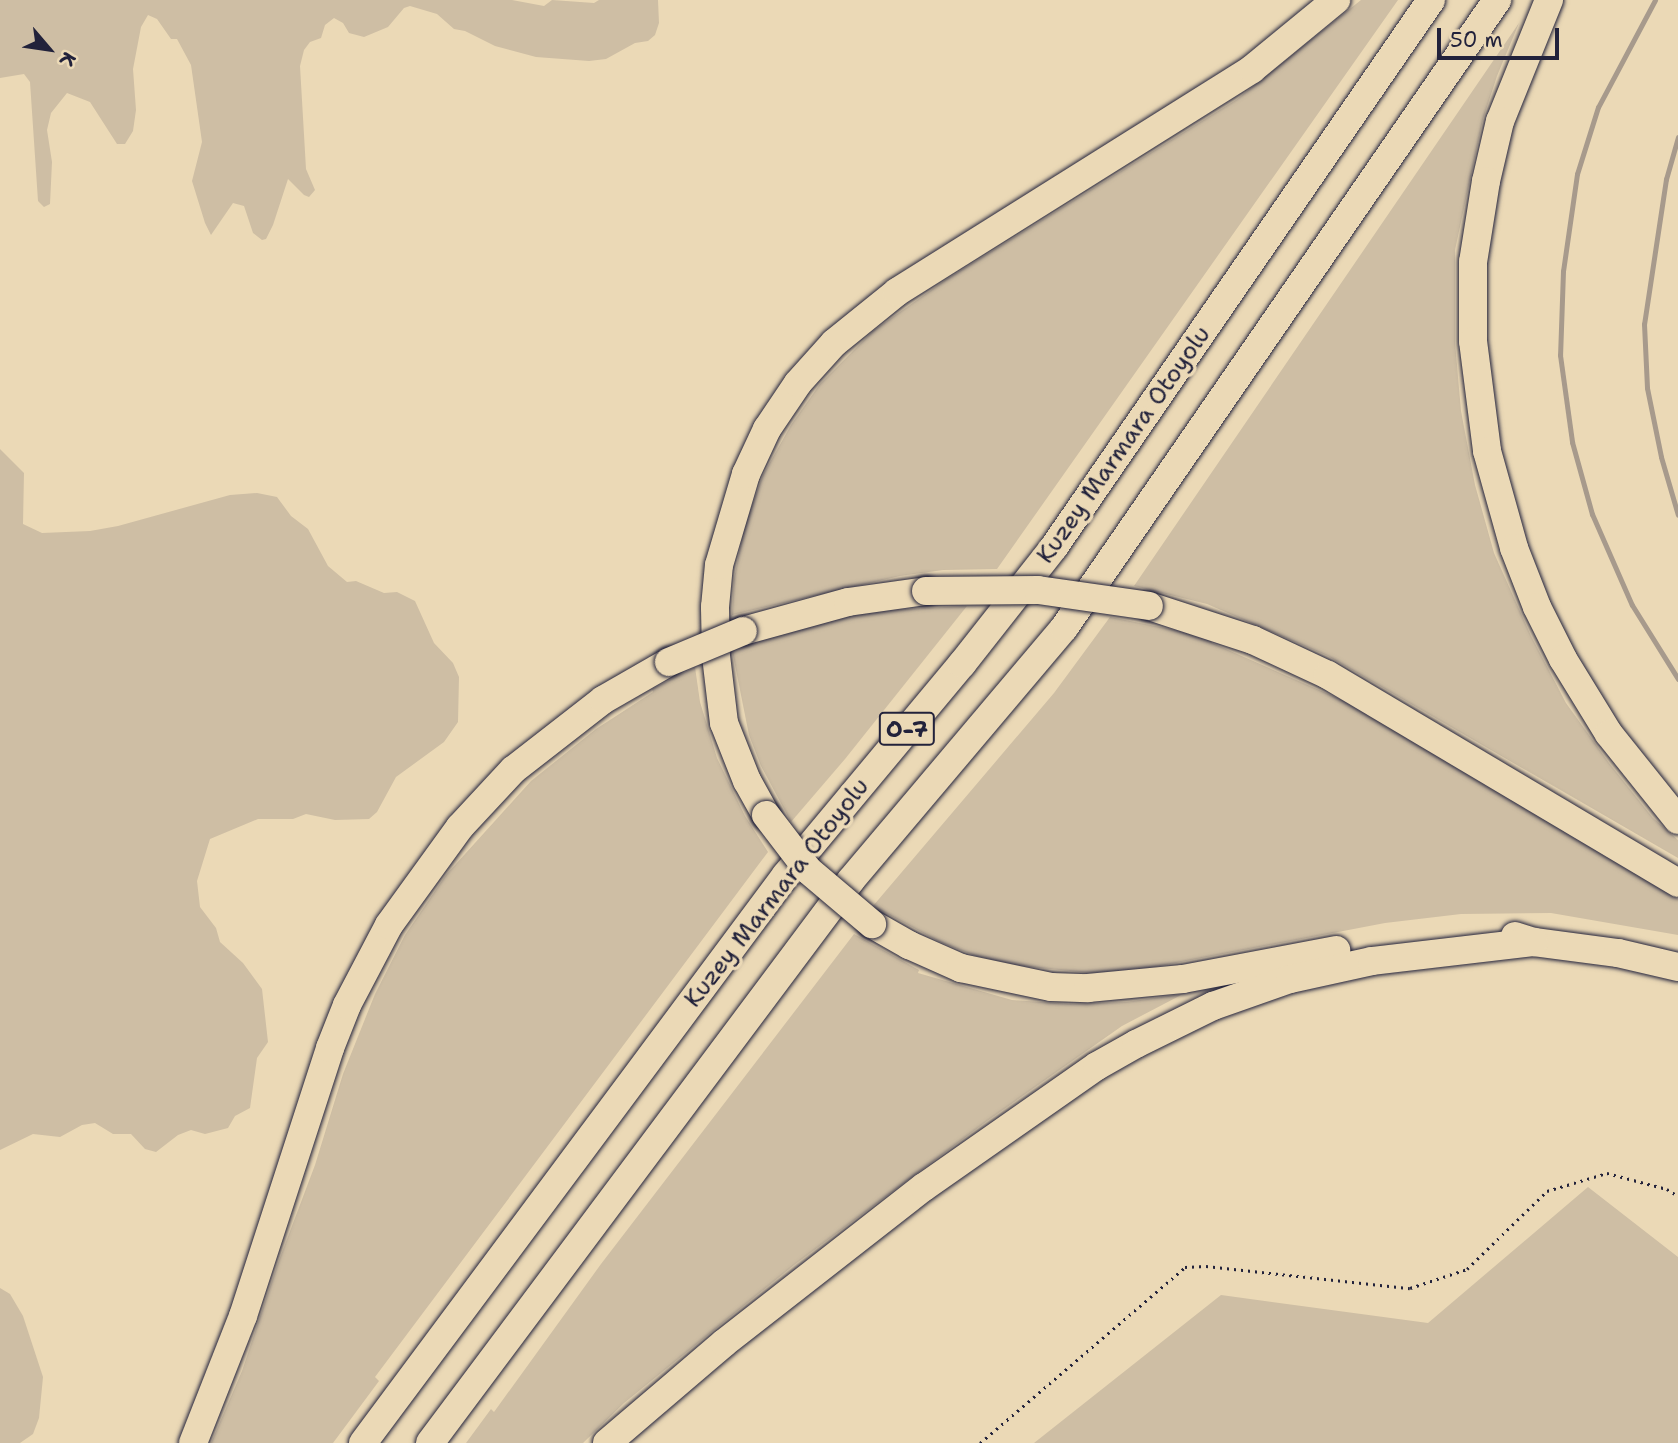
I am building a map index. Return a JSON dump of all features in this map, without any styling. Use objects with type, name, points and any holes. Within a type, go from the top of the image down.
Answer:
[{"type":"highway","points":[[1336,0],[1241,77],[897,292],[834,342],[799,383],[767,429],[746,474],[719,565],[715,607],[716,656],[724,723],[747,781],[766,815],[808,870],[872,924],[909,945],[961,968],[1051,987],[1087,988],[1183,979],[1395,939],[1497,933],[1534,942],[1618,953],[1678,967]]},
{"type":"highway","name":"Kuzey Marmara Otoyolu","points":[[363,1443],[786,875],[962,664],[1054,547],[1431,0]]},
{"type":"highway","name":"Kuzey Marmara Otoyolu","points":[[430,1443],[851,880],[1064,628],[1497,0]]},
{"type":"highway","points":[[1549,0],[1500,121],[1486,181],[1473,262],[1473,341],[1487,451],[1514,548],[1536,607],[1563,659],[1609,734],[1678,820]]},
{"type":"highway","points":[[193,1443],[243,1316],[330,1048],[363,971],[389,925],[460,827],[513,769],[603,700],[669,662],[743,631],[835,605],[926,591],[1038,590],[1149,606],[1253,640],[1328,675],[1678,883]]},
{"type":"highway","points":[[607,1443],[724,1343],[924,1187],[1075,1080],[1136,1044],[1213,1006],[1290,979],[1372,961],[1534,942]]},
{"type":"path","points":[[980,1443],[1185,1268],[1206,1266],[1410,1288],[1467,1269],[1547,1191],[1607,1173],[1667,1189],[1678,1196]]},
{"type":"shaded area","points":[[0,0],[512,0],[544,6],[552,0],[594,3],[599,0],[658,0],[659,23],[655,35],[648,41],[635,43],[606,59],[589,61],[536,57],[495,46],[465,31],[454,29],[437,14],[410,6],[404,8],[388,27],[364,37],[349,33],[343,23],[334,18],[325,25],[321,38],[310,42],[304,50],[300,66],[306,169],[315,190],[309,197],[304,195],[288,179],[273,225],[266,239],[262,240],[253,233],[244,206],[233,203],[211,235],[192,181],[202,142],[191,65],[177,39],[171,39],[157,19],[148,15],[141,27],[133,69],[136,110],[133,131],[125,144],[117,144],[90,102],[67,93],[51,113],[47,130],[52,162],[50,204],[44,207],[38,201],[30,82],[24,74],[0,78]]},
{"type":"shaded area","points":[[1361,0],[1398,0],[997,569],[943,570],[900,576],[732,615],[734,579],[744,528],[763,475],[791,425],[820,384],[873,331],[947,279],[1236,100]]},
{"type":"shaded area","points":[[1519,23],[1483,119],[1455,250],[1455,343],[1461,411],[1475,485],[1494,553],[1531,636],[1566,703],[1653,818],[1678,840],[1678,858],[1328,656],[1207,604],[1134,586]]},
{"type":"shaded area","points":[[0,449],[24,473],[23,524],[42,533],[90,531],[118,526],[230,495],[257,493],[277,497],[291,516],[308,529],[328,566],[347,582],[356,581],[384,593],[397,592],[415,601],[434,643],[453,663],[459,677],[458,722],[444,742],[396,777],[377,812],[369,819],[335,820],[306,814],[293,819],[258,819],[210,839],[197,881],[200,907],[216,928],[220,942],[243,963],[262,989],[268,1042],[257,1058],[250,1108],[235,1116],[228,1128],[205,1134],[191,1130],[178,1135],[156,1152],[145,1149],[131,1134],[113,1134],[95,1123],[82,1125],[60,1137],[33,1134],[0,1150]]},
{"type":"shaded area","points":[[967,606],[791,822],[761,766],[749,735],[732,650],[796,627],[865,611]]},
{"type":"shaded area","points":[[1110,617],[1210,637],[1212,643],[1351,704],[1678,899],[1678,935],[1551,913],[1461,914],[1385,923],[1144,969],[1091,973],[1020,966],[976,956],[940,942],[873,906],[1054,693]]},
{"type":"shaded area","points":[[695,667],[700,702],[717,758],[745,816],[768,852],[375,1377],[379,1381],[333,1443],[211,1443],[242,1371],[278,1263],[315,1165],[343,1074],[375,994],[405,935],[446,875],[531,781],[596,729],[653,692],[652,689]]},
{"type":"shaded area","points":[[854,934],[919,970],[918,973],[1012,1000],[1069,1004],[1126,1002],[1183,994],[1122,1026],[987,1121],[794,1265],[624,1403],[583,1443],[466,1443],[491,1409],[494,1412],[601,1264]]},
{"type":"shaded area","points":[[1588,1187],[1678,1257],[1678,1443],[1034,1443],[1221,1295],[1428,1323]]},
{"type":"shaded area","points":[[0,1288],[10,1294],[23,1316],[43,1377],[39,1418],[33,1434],[20,1443],[0,1443]]},
{"type":"waterway","points":[[1655,0],[1598,107],[1577,174],[1563,271],[1560,355],[1572,442],[1592,514],[1632,605],[1678,679]]},
{"type":"waterway","points":[[1678,137],[1666,179],[1644,324],[1647,388],[1661,457],[1678,515]]}]
